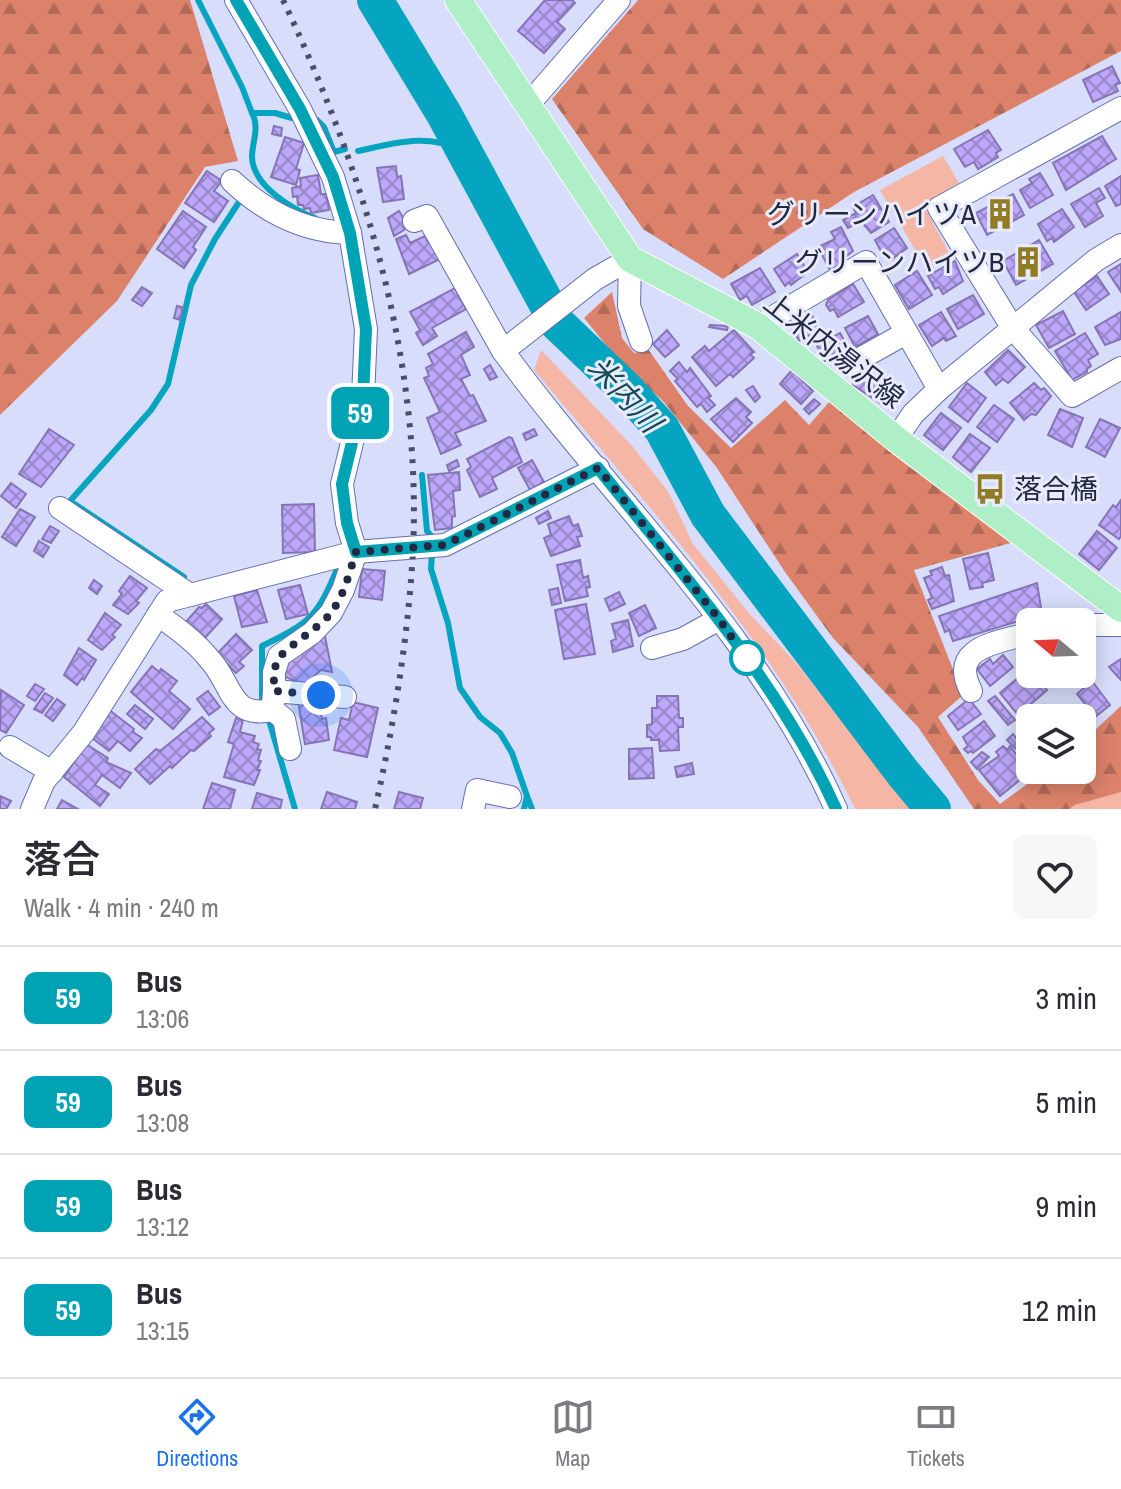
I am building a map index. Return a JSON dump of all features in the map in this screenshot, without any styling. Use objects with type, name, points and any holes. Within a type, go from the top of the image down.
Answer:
[{"type":"main road","name":"上米内湯沢線","points":[[458,0],[630,259],[758,326],[896,439],[1121,609]]},
{"type":"street","points":[[236,0],[300,109],[333,177],[350,233],[366,329],[363,397],[342,484],[347,523],[356,552],[331,613],[312,633],[279,656],[274,672],[274,700],[284,719],[290,749]]},
{"type":"street","points":[[528,105],[619,0]]},
{"type":"street","points":[[1121,108],[939,208],[1012,327],[1072,396],[1121,368]]},
{"type":"street","points":[[232,181],[245,193],[298,225],[324,232],[350,233]]},
{"type":"street","points":[[414,221],[427,216],[511,344],[542,404],[598,468],[736,641],[817,765],[836,809]]},
{"type":"street","points":[[896,439],[913,414],[939,389],[1096,260],[1121,245]]},
{"type":"street","points":[[511,344],[595,279],[630,259]]},
{"type":"street","points":[[630,259],[629,306],[641,341]]},
{"type":"street","points":[[758,326],[866,262],[939,389]]},
{"type":"street","points":[[849,365],[906,333]]},
{"type":"street","points":[[32,809],[44,781],[84,732],[167,601],[356,552],[445,545],[598,468]]},
{"type":"street","points":[[60,508],[190,595]]},
{"type":"street","points":[[158,615],[185,633],[213,663],[239,706],[257,714],[274,700],[345,697]]},
{"type":"street","points":[[652,648],[683,639],[719,619]]},
{"type":"street","points":[[1096,625],[1121,625]]},
{"type":"street","points":[[971,691],[964,669],[972,652],[1016,638]]},
{"type":"street","points":[[10,747],[52,772]]},
{"type":"street","points":[[473,809],[477,790],[510,797]]},
{"type":"shaded area","points":[[943,156],[959,183],[923,204],[951,257],[927,270],[880,190]]},
{"type":"shaded area","points":[[541,350],[633,447],[669,493],[693,544],[748,612],[797,664],[910,809],[855,809],[788,691],[749,635],[666,527],[534,370]]},
{"type":"shaded area","points":[[1121,792],[1121,809],[1069,809],[1075,805]]},
{"type":"green space","points":[[0,0],[190,0],[238,161],[205,167],[117,301],[0,415]]},
{"type":"green space","points":[[638,0],[1121,0],[1121,51],[854,192],[723,279],[643,229],[552,99]]},
{"type":"green space","points":[[612,292],[622,338],[634,353],[648,349],[688,406],[731,448],[785,400],[809,425],[830,401],[1014,542],[914,570],[963,695],[938,717],[978,780],[1000,804],[1027,784],[1096,784],[1096,729],[1121,706],[1121,792],[1069,809],[974,809],[918,727],[833,638],[785,572],[717,468],[662,400],[620,362],[584,318]]},
{"type":"building","points":[[545,0],[572,0],[575,3],[557,22],[565,29],[544,53],[518,31]]},
{"type":"building","points":[[1112,66],[1120,83],[1115,85],[1118,91],[1093,102],[1083,80]]},
{"type":"building","points":[[274,126],[282,128],[281,136],[272,134]]},
{"type":"building","points":[[988,130],[1001,150],[996,153],[998,157],[978,169],[974,162],[965,167],[954,149]]},
{"type":"building","points":[[1102,136],[1116,159],[1066,190],[1053,163]]},
{"type":"building","points":[[285,137],[304,143],[296,169],[300,170],[296,185],[271,177]]},
{"type":"building","points":[[396,166],[397,177],[401,176],[404,199],[383,202],[377,168]]},
{"type":"building","points":[[207,171],[222,181],[214,191],[228,201],[214,222],[185,203]]},
{"type":"building","points":[[1040,173],[1053,195],[1030,208],[1020,190],[1032,183],[1029,179]]},
{"type":"building","points":[[318,175],[321,194],[326,194],[329,210],[311,213],[310,208],[304,209],[303,205],[298,205],[292,188],[301,186],[300,178]]},
{"type":"building","points":[[1121,176],[1121,204],[1116,206],[1105,186]]},
{"type":"building","points":[[1099,188],[1105,198],[1096,203],[1103,216],[1085,227],[1071,204]]},
{"type":"building","name":"グリーンハイツA","points":[[1013,194],[1024,215],[987,235],[976,213]]},
{"type":"building","points":[[873,195],[889,222],[871,233],[861,221],[848,228],[843,220],[856,213],[853,207]]},
{"type":"building","points":[[1062,209],[1074,227],[1054,242],[1052,238],[1047,241],[1038,224]]},
{"type":"building","points":[[183,211],[206,227],[184,268],[157,249]]},
{"type":"building","points":[[399,211],[409,227],[394,236],[388,218]]},
{"type":"building","points":[[841,227],[853,251],[844,258],[846,262],[830,270],[818,247],[835,239],[831,232]]},
{"type":"building","points":[[894,228],[907,248],[891,260],[888,255],[884,257],[875,240]]},
{"type":"building","points":[[406,235],[410,243],[425,236],[428,242],[432,241],[440,259],[409,274],[396,239]]},
{"type":"building","name":"グリーンハイツB","points":[[1039,240],[1053,264],[1016,285],[1003,261]]},
{"type":"building","points":[[797,254],[808,272],[785,286],[774,269]]},
{"type":"building","points":[[955,261],[963,281],[943,294],[939,287],[935,289],[928,276]]},
{"type":"building","points":[[1121,264],[1121,292],[1108,272]]},
{"type":"building","points":[[760,268],[775,292],[752,305],[747,296],[740,300],[731,284]]},
{"type":"building","points":[[917,271],[932,295],[909,309],[895,285]]},
{"type":"building","points":[[1097,276],[1109,294],[1086,310],[1074,292]]},
{"type":"building","points":[[853,284],[864,302],[838,317],[834,309],[830,311],[826,305],[828,300]]},
{"type":"building","points":[[142,287],[152,293],[142,306],[132,300]]},
{"type":"building","points":[[455,288],[466,309],[432,328],[437,336],[423,345],[416,333],[420,330],[410,312]]},
{"type":"building","points":[[973,295],[984,314],[958,329],[947,309]]},
{"type":"building","points":[[177,306],[183,307],[180,320],[174,318]]},
{"type":"building","points":[[1063,311],[1075,334],[1049,348],[1036,325]]},
{"type":"building","points":[[941,312],[956,336],[946,341],[944,338],[932,346],[919,325]]},
{"type":"building","points":[[1121,312],[1121,339],[1105,345],[1095,327]]},
{"type":"building","points":[[804,314],[806,318],[812,315],[820,330],[799,341],[789,322]]},
{"type":"building","points":[[868,316],[878,334],[855,347],[845,328]]},
{"type":"building","points":[[710,325],[728,326],[727,330]]},
{"type":"building","points":[[667,330],[679,345],[665,357],[653,344]]},
{"type":"building","points":[[734,330],[754,352],[750,354],[754,358],[733,377],[730,374],[716,386],[692,357],[705,346],[709,351]]},
{"type":"building","points":[[466,332],[474,347],[461,355],[470,375],[461,379],[486,421],[455,433],[461,445],[441,454],[427,418],[440,412],[424,378],[429,376],[426,368],[433,364],[428,354]]},
{"type":"building","points":[[840,333],[852,355],[841,360],[838,355],[825,361],[817,346]]},
{"type":"building","points":[[1085,333],[1098,354],[1088,360],[1091,366],[1087,372],[1072,380],[1055,351]]},
{"type":"building","points":[[1008,350],[1025,367],[1008,383],[1003,379],[996,385],[985,372]]},
{"type":"building","points":[[679,362],[687,372],[690,368],[711,396],[708,398],[715,405],[707,412],[701,404],[697,407],[675,381],[678,379],[670,371]]},
{"type":"building","points":[[490,365],[497,377],[490,380],[484,369]]},
{"type":"building","points":[[864,368],[891,387],[880,403],[853,385]]},
{"type":"building","points":[[792,370],[813,391],[801,404],[780,384]]},
{"type":"building","points":[[967,383],[986,398],[968,422],[949,407]]},
{"type":"building","points":[[1034,383],[1051,396],[1036,415],[1031,414],[1024,420],[1010,403]]},
{"type":"building","points":[[753,386],[760,397],[755,402],[746,390]]},
{"type":"building","points":[[736,398],[751,412],[746,417],[752,423],[733,442],[711,419]]},
{"type":"building","points":[[814,399],[820,404],[809,414],[804,409]]},
{"type":"building","points":[[994,405],[1014,419],[997,442],[977,427]]},
{"type":"building","points":[[1060,409],[1083,418],[1072,447],[1048,435]]},
{"type":"building","points":[[941,413],[961,428],[943,450],[924,435]]},
{"type":"building","points":[[1100,419],[1120,428],[1105,457],[1086,447]]},
{"type":"building","points":[[49,429],[74,445],[41,487],[19,474]]},
{"type":"building","points":[[534,429],[537,435],[526,440],[523,434]]},
{"type":"building","points":[[970,434],[990,448],[971,472],[953,457]]},
{"type":"building","points":[[509,437],[522,462],[492,478],[497,489],[480,497],[467,470],[471,467],[467,459]]},
{"type":"building","points":[[457,460],[459,466],[449,471],[447,465]]},
{"type":"building","points":[[532,460],[544,482],[530,490],[518,468]]},
{"type":"building","points":[[459,472],[460,490],[453,491],[455,516],[452,517],[452,528],[435,530],[428,475]]},
{"type":"building","points":[[11,483],[26,494],[16,508],[1,496]]},
{"type":"building","points":[[1121,500],[1119,539],[1099,525],[1113,505],[1116,507]]},
{"type":"building","points":[[314,504],[315,552],[283,553],[282,505]]},
{"type":"building","points":[[20,509],[35,517],[16,546],[2,537]]},
{"type":"building","points":[[548,511],[551,518],[539,524],[536,518]]},
{"type":"building","points":[[569,516],[573,526],[578,524],[582,536],[577,537],[580,546],[551,556],[544,538],[551,535],[548,524]]},
{"type":"building","points":[[50,526],[59,531],[51,543],[42,539]]},
{"type":"building","points":[[1097,531],[1117,548],[1099,570],[1079,554]]},
{"type":"building","points":[[39,541],[49,547],[43,557],[34,551]]},
{"type":"building","points":[[988,553],[994,580],[982,583],[983,587],[970,589],[963,559]]},
{"type":"building","points":[[580,560],[583,578],[588,576],[588,596],[565,601],[557,565]]},
{"type":"building","points":[[942,567],[945,576],[949,575],[954,601],[932,609],[928,600],[932,598],[924,578],[932,575],[930,571]]},
{"type":"building","points":[[362,569],[385,571],[382,600],[359,597]]},
{"type":"building","points":[[130,576],[147,588],[128,614],[113,605]]},
{"type":"building","points":[[94,580],[102,586],[97,594],[89,588]]},
{"type":"building","points":[[1037,583],[1041,608],[1016,608],[1016,622],[953,641],[949,630],[945,632],[939,616]]},
{"type":"building","points":[[300,585],[308,614],[286,619],[278,590]]},
{"type":"building","points":[[558,588],[561,603],[552,605],[549,590]]},
{"type":"building","points":[[257,590],[267,622],[242,627],[234,596]]},
{"type":"building","points":[[619,592],[625,604],[610,611],[605,599]]},
{"type":"building","points":[[206,604],[222,619],[203,640],[185,623],[199,607]]},
{"type":"building","points":[[586,604],[595,654],[564,659],[555,610]]},
{"type":"building","points":[[645,605],[656,628],[639,636],[629,613]]},
{"type":"building","points":[[105,613],[121,625],[112,635],[115,637],[102,650],[88,640]]},
{"type":"building","points":[[628,620],[633,646],[613,652],[611,641],[616,639],[612,624]]},
{"type":"building","points":[[324,631],[332,672],[321,670],[304,685],[281,675],[283,666]]},
{"type":"building","points":[[236,634],[252,650],[239,662],[244,666],[236,673],[217,654]]},
{"type":"building","points":[[79,648],[96,660],[84,680],[82,678],[77,685],[64,675]]},
{"type":"building","points":[[1003,655],[1013,667],[990,686],[977,669],[990,659],[993,664]]},
{"type":"building","points":[[1121,659],[1121,680],[1109,667]]},
{"type":"building","points":[[152,666],[177,681],[169,691],[190,709],[173,729],[131,692]]},
{"type":"building","points":[[1016,679],[1016,688],[1047,690],[1031,704],[1016,704],[1016,713],[1000,693]]},
{"type":"building","points":[[35,684],[44,689],[35,701],[27,696]]},
{"type":"building","points":[[1096,686],[1110,705],[1096,716],[1096,704],[1085,704],[1077,694],[1084,688]]},
{"type":"building","points":[[1,690],[24,705],[6,733],[0,730]]},
{"type":"building","points":[[208,691],[220,707],[209,715],[197,699]]},
{"type":"building","points":[[45,693],[53,698],[42,713],[34,709]]},
{"type":"building","points":[[657,696],[678,696],[679,718],[683,718],[683,727],[678,727],[679,750],[660,751],[659,740],[647,737],[647,725],[652,724],[652,708],[657,708]]},
{"type":"building","points":[[995,696],[1015,720],[1008,725],[988,701]]},
{"type":"building","points":[[57,699],[65,705],[53,721],[45,715]]},
{"type":"building","points":[[969,699],[981,714],[958,730],[948,716]]},
{"type":"building","points":[[298,701],[319,702],[322,719],[326,718],[329,740],[305,744]]},
{"type":"building","points":[[353,702],[378,708],[367,757],[334,750],[341,718],[349,720]]},
{"type":"building","points":[[135,705],[153,719],[145,729],[127,714]]},
{"type":"building","points":[[108,709],[142,738],[130,751],[118,741],[109,751],[92,738]]},
{"type":"building","points":[[202,717],[214,729],[209,733],[211,736],[194,751],[191,750],[150,784],[135,769],[156,749],[160,751]]},
{"type":"building","points":[[236,718],[243,720],[240,732],[255,736],[253,742],[259,744],[257,749],[261,750],[257,770],[260,770],[254,785],[224,777],[234,744],[228,742]]},
{"type":"building","points":[[984,721],[995,736],[973,753],[968,753],[964,749],[968,746],[963,737]]},
{"type":"building","points":[[1013,734],[1016,749],[1007,740]]},
{"type":"building","points":[[86,744],[108,758],[106,762],[131,773],[120,788],[102,775],[95,785],[109,794],[100,806],[64,777]]},
{"type":"building","points":[[1003,746],[1007,750],[1010,746],[1016,754],[1016,783],[1000,796],[979,770],[999,756],[996,752]]},
{"type":"building","points":[[652,748],[654,778],[629,779],[629,749]]},
{"type":"building","points":[[982,752],[989,757],[977,769],[971,762]]},
{"type":"building","points":[[692,763],[694,774],[677,777],[675,767]]},
{"type":"building","points":[[212,783],[235,790],[230,809],[203,809]]},
{"type":"building","points":[[327,792],[357,802],[355,809],[321,809]]},
{"type":"building","points":[[399,792],[423,798],[420,809],[394,809]]},
{"type":"building","points":[[257,793],[282,800],[280,809],[252,809]]},
{"type":"building","points":[[0,796],[11,801],[6,809],[0,809]]},
{"type":"building","points":[[62,800],[78,809],[57,809]]},
{"type":"waterway","points":[[198,0],[252,113],[275,113],[292,118]]},
{"type":"waterway","name":"米内川","points":[[375,0],[444,114],[557,323],[628,391],[662,429],[708,515],[933,809]]},
{"type":"waterway","points":[[252,113],[256,130],[252,157],[259,178],[275,195],[315,218]]},
{"type":"waterway","points":[[317,120],[324,127],[334,152],[345,149]]},
{"type":"waterway","points":[[358,151],[423,141],[462,150]]},
{"type":"waterway","points":[[184,577],[70,501],[151,410],[168,384],[191,285],[241,199]]},
{"type":"waterway","points":[[422,475],[427,531],[432,537]]},
{"type":"waterway","points":[[432,554],[431,569],[448,623],[460,688],[480,717],[500,733],[512,753],[527,796],[524,809]]},
{"type":"waterway","points":[[262,701],[262,646],[292,631],[318,608],[338,567]]},
{"type":"waterway","points":[[268,717],[295,809]]},
{"type":"waterway","points":[[527,796],[532,809]]},
{"type":"railway","points":[[283,0],[339,132],[362,199],[382,268],[408,408],[413,479],[411,584],[399,681],[375,809]]},
{"type":"bus line","name":"59","points":[[236,0],[300,109],[333,177],[350,233],[366,329],[363,397],[342,484],[347,523],[356,552],[445,545],[598,468],[736,641],[817,765],[836,809]]},
{"type":"place","name":"グリーンハイツA","points":[[1000,214]]},
{"type":"place","name":"グリーンハイツB","points":[[1028,262]]},
{"type":"place","name":"落合橋","points":[[990,489]]},
{"type":"route","points":[[321,695],[274,691],[274,672],[279,656],[312,633],[331,613],[356,552],[445,545],[598,468],[719,619],[752,666],[747,658]]}]
